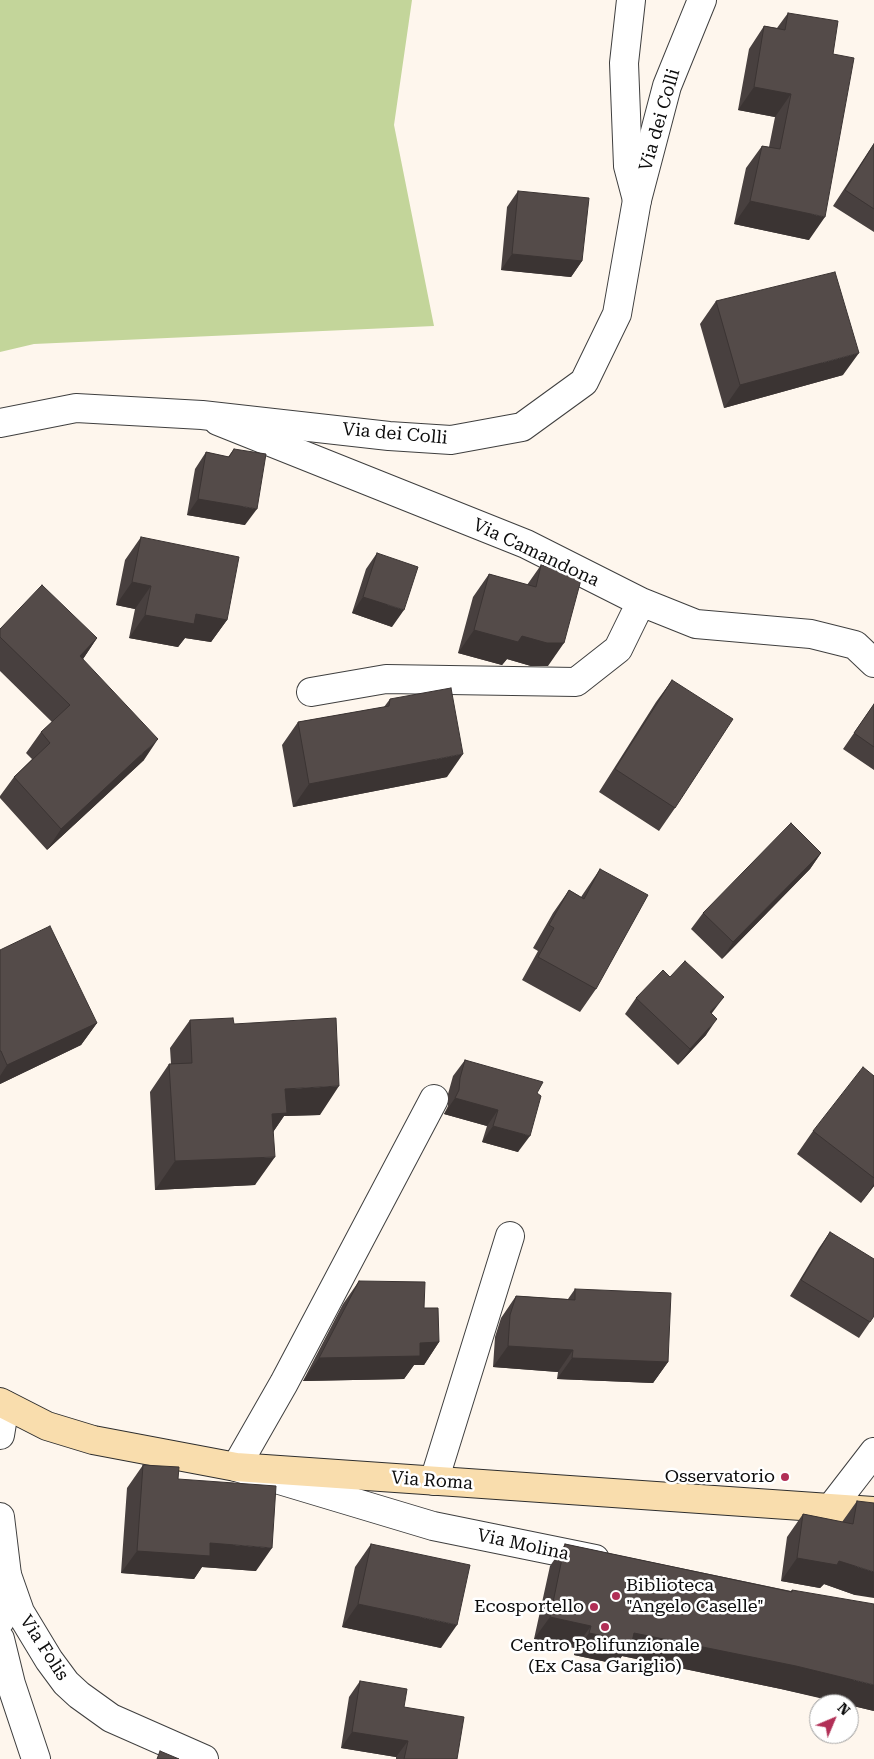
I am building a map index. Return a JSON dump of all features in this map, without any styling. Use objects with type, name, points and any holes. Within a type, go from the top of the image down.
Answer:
[{"type":"main road","name":"Via Roma","points":[[2,1404],[55,1429],[93,1440],[236,1467],[874,1511]]},
{"type":"street","points":[[631,0],[624,63],[628,166],[637,200]]},
{"type":"street","name":"Via dei Colli","points":[[0,424],[76,408],[202,415],[389,436],[451,440],[522,427],[584,382],[617,314],[637,200],[667,86],[702,0]]},
{"type":"street","name":"Via Camandona","points":[[202,415],[526,544],[641,602],[696,624],[811,634],[855,645],[874,663]]},
{"type":"street","points":[[312,692],[386,679],[576,682],[618,649],[641,602]]},
{"type":"street","points":[[236,1467],[284,1383],[434,1099]]},
{"type":"street","points":[[434,1480],[510,1236]]},
{"type":"street","points":[[0,1434],[2,1404]]},
{"type":"street","points":[[830,1509],[874,1452]]},
{"type":"street","name":"Via Molina","points":[[236,1467],[433,1526],[618,1564]]},
{"type":"street","name":"Via Folis","points":[[0,1517],[7,1575],[20,1612],[49,1660],[79,1695],[122,1724],[204,1759]]},
{"type":"street","points":[[0,1621],[7,1575]]},
{"type":"street","points":[[0,1639],[11,1684],[36,1759]]},
{"type":"green space","points":[[0,0],[412,0],[394,125],[434,326],[34,344],[0,352]]},
{"type":"building","points":[[788,13],[838,21],[833,54],[854,58],[825,217],[750,201],[762,146],[780,149],[791,94],[754,87],[764,26],[785,30]]},
{"type":"building","points":[[874,144],[874,209],[845,190]]},
{"type":"building","points":[[518,191],[589,198],[582,261],[512,254]]},
{"type":"building","points":[[835,272],[859,353],[740,385],[716,301]]},
{"type":"building","points":[[234,449],[266,454],[257,509],[198,499],[206,452],[229,457]]},
{"type":"building","points":[[141,537],[239,557],[227,620],[196,614],[194,624],[145,615],[151,586],[132,582]]},
{"type":"building","points":[[377,553],[418,567],[404,610],[363,597]]},
{"type":"building","points":[[541,565],[582,576],[564,643],[547,643],[522,636],[518,642],[474,630],[489,574],[536,587]]},
{"type":"building","points":[[42,585],[97,638],[80,656],[158,739],[61,829],[14,777],[50,743],[41,732],[70,705],[0,637],[0,629]]},
{"type":"building","points":[[672,680],[733,719],[675,808],[615,769]]},
{"type":"building","points":[[451,688],[463,754],[309,784],[298,722],[389,706],[390,699]]},
{"type":"building","points":[[874,704],[874,747],[854,733]]},
{"type":"building","points":[[791,823],[821,853],[733,942],[703,913]]},
{"type":"building","points":[[600,869],[648,895],[596,989],[538,957],[554,928],[549,925],[569,890],[584,899]]},
{"type":"building","points":[[50,926],[97,1023],[7,1065],[0,1051],[0,950]]},
{"type":"building","points":[[685,961],[724,997],[710,1012],[717,1019],[690,1049],[636,998],[663,970],[670,977]]},
{"type":"building","points":[[233,1018],[234,1024],[336,1018],[339,1086],[285,1089],[287,1113],[272,1114],[275,1157],[175,1161],[169,1064],[192,1063],[190,1020]]},
{"type":"building","points":[[465,1060],[543,1082],[537,1093],[541,1096],[530,1136],[493,1126],[498,1110],[455,1098],[459,1090]]},
{"type":"building","points":[[863,1067],[874,1076],[874,1178],[813,1131]]},
{"type":"building","points":[[830,1232],[874,1259],[874,1316],[870,1322],[801,1280]]},
{"type":"building","points":[[359,1281],[425,1282],[424,1308],[438,1308],[439,1342],[420,1343],[420,1356],[319,1358]]},
{"type":"building","points":[[575,1289],[671,1293],[668,1362],[572,1358],[573,1350],[508,1346],[510,1315],[516,1296],[575,1300]]},
{"type":"building","points":[[143,1465],[179,1467],[178,1479],[276,1486],[272,1548],[210,1543],[210,1556],[137,1551]]},
{"type":"building","points":[[857,1501],[874,1503],[874,1572],[839,1561],[837,1565],[797,1558],[803,1514],[853,1524]]},
{"type":"building","points":[[371,1544],[470,1565],[457,1625],[358,1604]]},
{"type":"building","points":[[565,1544],[792,1592],[792,1590],[874,1604],[874,1685],[796,1666],[634,1633],[632,1642],[589,1633],[591,1626],[550,1617]]},
{"type":"building","points":[[360,1681],[407,1689],[404,1707],[464,1717],[457,1759],[404,1759],[408,1741],[352,1732]]},
{"type":"building","points":[[160,1751],[179,1759],[157,1759]]},
{"type":"place","name":"Osservatorio","points":[[785,1477]]},
{"type":"place","name":"Biblioteca \"Angelo Caselle\"","points":[[616,1596]]},
{"type":"place","name":"Ecosportello","points":[[594,1607]]},
{"type":"place","name":"Centro Polifunzionale (Ex Casa Gariglio)","points":[[605,1627]]}]
